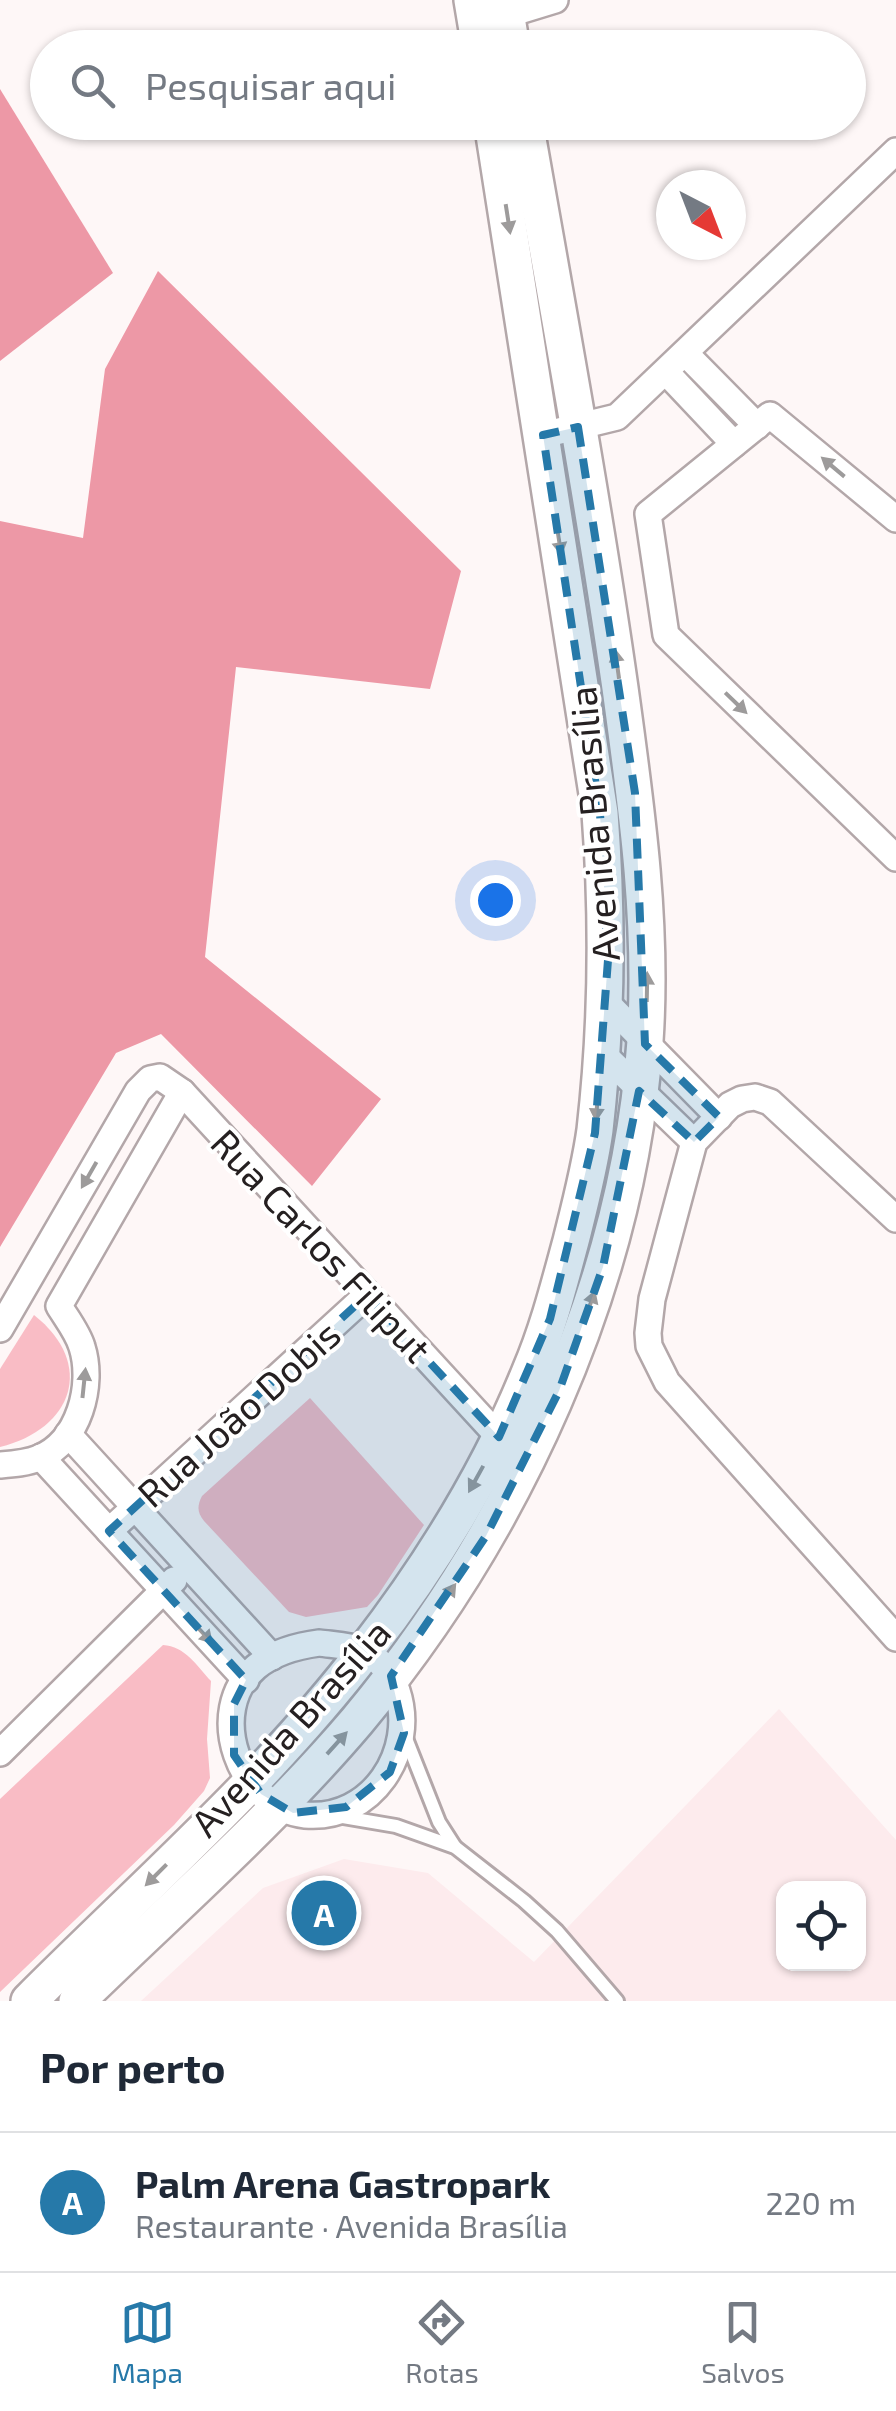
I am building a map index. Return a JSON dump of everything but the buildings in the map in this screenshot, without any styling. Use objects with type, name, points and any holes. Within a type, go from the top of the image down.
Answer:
[{"type":"main road","name":"Avenida Brasília","points":[[29,2001],[250,1781],[365,1652],[430,1557],[499,1437],[550,1319],[577,1217],[594,1132],[606,1002],[607,916],[600,812],[495,140]]},
{"type":"main road","name":"Avenida Brasília","points":[[77,2001],[278,1805],[357,1720],[486,1536],[559,1392],[603,1267],[630,1160],[645,1044],[645,895],[635,793],[607,597],[528,140]]},
{"type":"street","points":[[492,22],[555,0]]},
{"type":"street","points":[[543,436],[617,417],[896,151]]},
{"type":"street","points":[[686,354],[763,420],[896,519]]},
{"type":"street","points":[[666,372],[734,444]]},
{"type":"street","points":[[763,420],[648,514],[666,636],[896,858]]},
{"type":"street","points":[[606,1002],[719,1116]]},
{"type":"street","points":[[601,1052],[694,1142]]},
{"type":"street","name":"Rua Carlos Filiput","points":[[24,1289],[138,1091],[150,1079],[160,1078],[182,1092],[499,1437]]},
{"type":"street","points":[[58,1306],[182,1092]]},
{"type":"street","points":[[896,1219],[770,1102],[742,1098],[694,1142],[652,1299],[650,1346],[667,1382],[896,1638]]},
{"type":"street","points":[[0,1329],[24,1289],[58,1306],[81,1343],[86,1366],[81,1408],[68,1434],[42,1458],[0,1466]]},
{"type":"street","name":"Rua João Dobis","points":[[109,1531],[367,1295]]},
{"type":"street","points":[[68,1434],[272,1656]]},
{"type":"street","points":[[42,1458],[246,1680]]},
{"type":"street","points":[[0,1752],[190,1566]]},
{"type":"street","points":[[319,1644],[365,1652],[391,1676],[400,1702],[404,1734],[390,1772],[364,1797],[327,1814],[294,1813],[261,1794],[250,1781],[234,1755],[232,1730],[234,1704],[252,1670],[296,1646],[319,1644]]},
{"type":"lane","points":[[404,1734],[439,1822],[455,1847],[535,1911],[617,2001]]},
{"type":"lane","points":[[327,1814],[396,1826],[455,1847]]},
{"type":"highlighted area","points":[[578,427],[635,793],[645,1044],[719,1117],[694,1142],[639,1091],[603,1267],[559,1391],[486,1536],[391,1676],[404,1733],[390,1772],[346,1807],[293,1813],[261,1794],[234,1755],[234,1704],[246,1680],[109,1531],[367,1295],[499,1437],[550,1319],[595,1133],[608,960],[600,813],[543,435]]},
{"type":"shaded area","points":[[0,89],[113,273],[0,361]]},
{"type":"shaded area","points":[[158,271],[461,571],[430,689],[236,667],[205,957],[381,1099],[312,1186],[161,1034],[116,1053],[0,1247],[0,521],[83,538],[105,369]]},
{"type":"shaded area","points":[[34,1315],[53,1334],[65,1354],[70,1374],[68,1393],[45,1426],[0,1447],[0,1369]]},
{"type":"shaded area","points":[[310,1398],[424,1525],[367,1607],[306,1617],[289,1612],[204,1521],[198,1509],[202,1496]]},
{"type":"shaded area","points":[[163,1645],[184,1653],[211,1681],[207,1739],[210,1778],[204,1791],[174,1825],[0,1992],[0,1799]]},
{"type":"shaded area","points":[[779,1709],[896,1840],[896,2001],[141,2001],[263,1888],[344,1859],[428,1873],[534,1962]]},
{"type":"place","name":"Palm Arena Gastropark","points":[[324,1913]]}]
